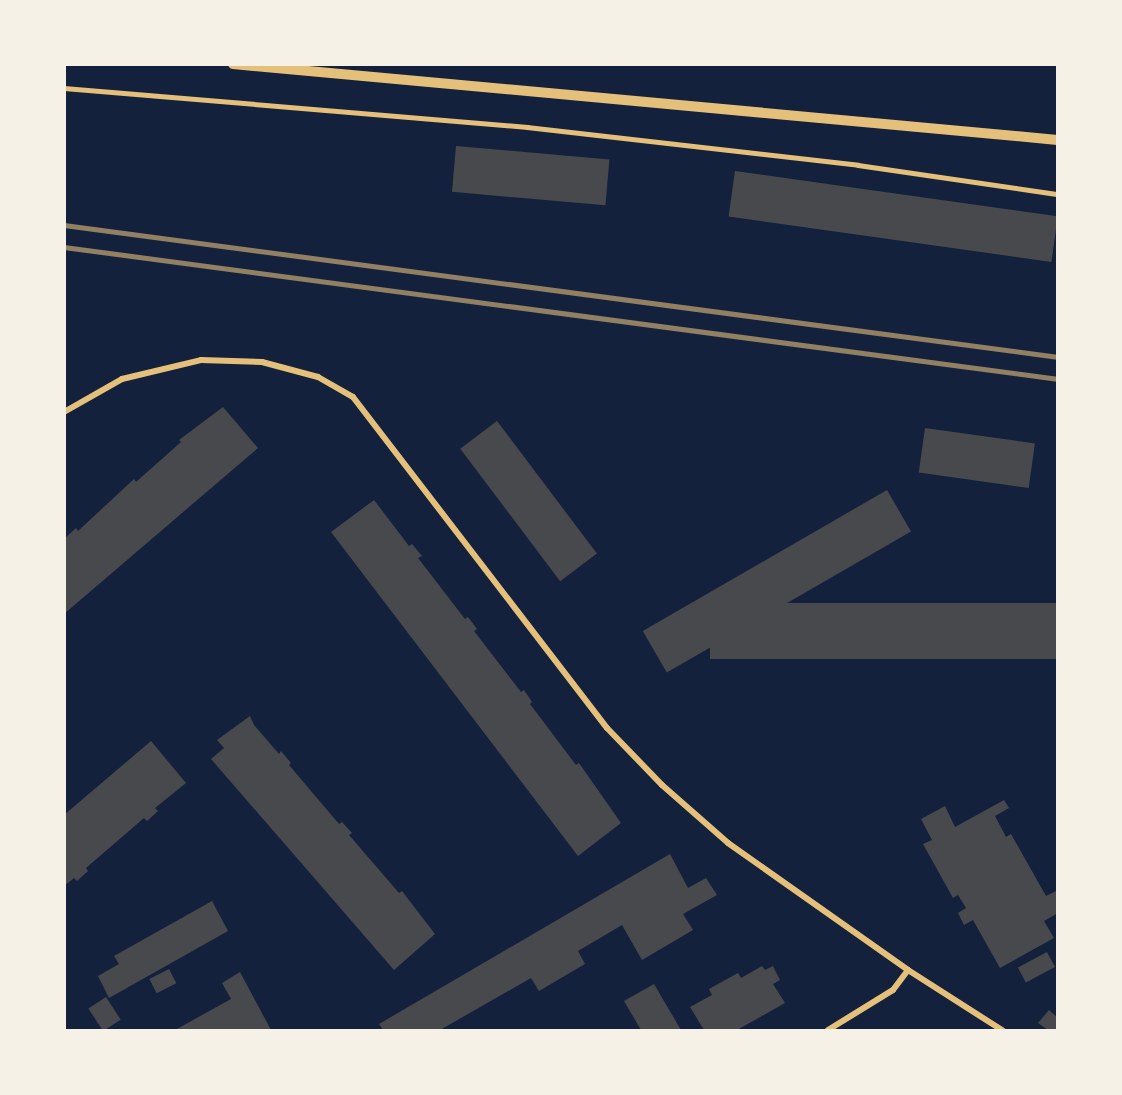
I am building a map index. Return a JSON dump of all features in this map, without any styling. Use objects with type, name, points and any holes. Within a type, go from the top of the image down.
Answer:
[{"type":"street","points":[[233,64],[1058,140]]},
{"type":"street","points":[[64,412],[122,379],[201,360],[262,362],[318,377],[353,397],[608,728],[662,785],[728,843],[908,970],[1002,1030]]},
{"type":"street","points":[[828,1030],[893,990],[908,970]]},
{"type":"lane","points":[[64,88],[527,127],[846,164],[1058,194]]},
{"type":"building","points":[[456,146],[609,159],[605,205],[452,192]]},
{"type":"building","points":[[735,171],[1058,216],[1051,262],[729,217]]},
{"type":"building","points":[[223,407],[258,448],[64,614],[65,538],[76,528],[78,531],[134,479],[136,482],[181,442],[179,440]]},
{"type":"building","points":[[497,421],[597,554],[560,581],[460,449]]},
{"type":"building","points":[[925,428],[1035,443],[1029,488],[919,473]]},
{"type":"building","points":[[887,490],[911,532],[667,673],[643,631]]},
{"type":"building","points":[[374,500],[409,546],[412,544],[422,556],[418,558],[465,619],[468,617],[477,629],[474,631],[521,692],[524,690],[532,702],[530,704],[576,765],[579,763],[621,823],[578,856],[331,532]]},
{"type":"building","points":[[710,603],[1058,603],[1058,659],[710,659]]},
{"type":"building","points":[[250,716],[254,725],[279,754],[281,751],[291,763],[289,765],[339,824],[342,822],[352,833],[349,835],[399,893],[402,891],[435,934],[394,970],[211,759],[224,748],[217,740]]},
{"type":"building","points":[[151,741],[186,783],[155,808],[158,811],[147,821],[144,818],[86,868],[88,871],[77,881],[74,878],[64,886],[64,815]]},
{"type":"building","points":[[1004,800],[1009,808],[995,816],[1006,837],[1011,834],[1046,896],[1058,890],[1058,913],[1044,921],[1054,938],[1000,968],[973,920],[964,925],[958,913],[966,908],[958,895],[953,898],[923,844],[932,840],[921,819],[945,806],[955,827]]},
{"type":"building","points":[[670,854],[688,888],[706,878],[717,895],[683,914],[693,930],[642,960],[622,925],[578,951],[585,964],[539,991],[531,978],[440,1030],[383,1030],[379,1024]]},
{"type":"building","points":[[212,901],[228,931],[109,998],[98,976],[119,964],[114,956]]},
{"type":"building","points":[[1047,952],[1055,967],[1026,983],[1018,967]]},
{"type":"building","points":[[762,966],[765,970],[773,966],[780,980],[773,984],[785,1003],[737,1030],[704,1030],[690,1007],[712,995],[709,989],[738,973],[741,978]]},
{"type":"building","points":[[169,969],[176,983],[157,993],[149,979]]},
{"type":"building","points":[[240,972],[271,1030],[175,1030],[231,999],[222,983]]},
{"type":"building","points":[[654,984],[681,1030],[641,1030],[624,1001]]},
{"type":"building","points":[[106,997],[121,1020],[102,1030],[88,1008]]},
{"type":"building","points":[[1049,1010],[1058,1018],[1058,1030],[1048,1030],[1038,1023]]},
{"type":"railway","points":[[64,225],[1058,357]]},
{"type":"railway","points":[[64,247],[1058,379]]}]
